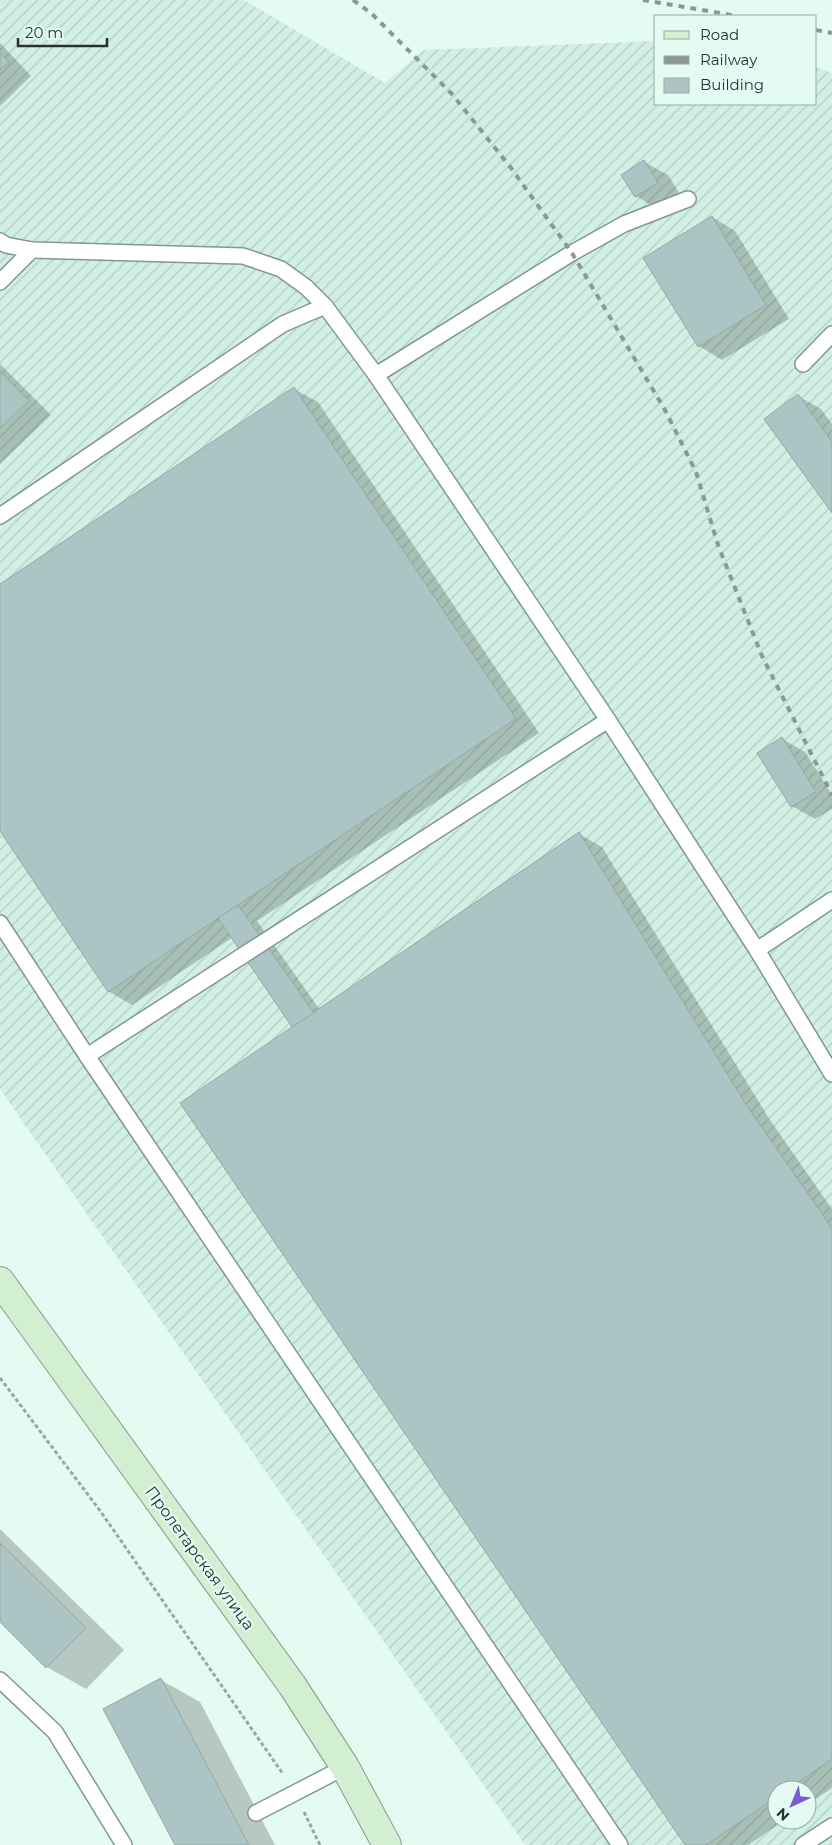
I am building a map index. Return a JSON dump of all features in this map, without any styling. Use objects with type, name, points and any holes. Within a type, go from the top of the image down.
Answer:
[{"type":"main road","name":"Пролетарская улица","points":[[0,1281],[286,1677],[345,1768],[386,1845]]},
{"type":"lane","points":[[376,375],[598,238],[624,224],[688,199]]},
{"type":"lane","points":[[0,241],[6,245],[32,250],[243,256],[281,269],[306,287],[325,306],[376,375],[608,720],[757,950],[832,1074]]},
{"type":"lane","points":[[0,282],[32,250]]},
{"type":"lane","points":[[0,516],[283,324],[325,306]]},
{"type":"lane","points":[[803,364],[832,334]]},
{"type":"lane","points":[[87,1056],[608,720]]},
{"type":"lane","points":[[757,950],[832,900]]},
{"type":"lane","points":[[0,923],[87,1056],[620,1845]]},
{"type":"lane","points":[[0,1680],[56,1732],[124,1845]]},
{"type":"lane","points":[[256,1813],[345,1768]]},
{"type":"lane","points":[[804,1845],[832,1826]]},
{"type":"path","points":[[0,1378],[101,1512],[295,1792],[320,1845]]},
{"type":"shaded area","points":[[0,0],[244,0],[385,83],[424,50],[654,41],[654,105],[817,105],[817,67],[832,73],[832,1845],[525,1845],[0,1089]]},
{"type":"building","points":[[0,53],[9,62],[0,70]]},
{"type":"building","points":[[644,160],[658,183],[635,197],[621,175]]},
{"type":"building","points":[[712,216],[766,305],[698,347],[643,258]]},
{"type":"building","points":[[0,371],[29,401],[0,428]]},
{"type":"building","points":[[294,387],[516,719],[108,992],[0,831],[0,584]]},
{"type":"building","points":[[798,394],[832,442],[832,513],[764,419]]},
{"type":"building","points":[[782,737],[816,792],[791,807],[757,753]]},
{"type":"building","points":[[579,832],[747,1106],[832,1228],[832,1759],[802,1780],[767,1780],[767,1804],[706,1845],[685,1845],[180,1103]]},
{"type":"building","points":[[238,905],[314,1013],[292,1027],[218,918]]},
{"type":"building","points":[[0,1543],[86,1628],[46,1668],[0,1622]]},
{"type":"building","points":[[161,1678],[249,1845],[175,1845],[103,1709]]},
{"type":"railway","points":[[353,0],[371,13],[452,94],[511,168],[572,253],[665,410],[696,472],[718,545],[762,656],[832,795]]},
{"type":"railway","points":[[643,0],[731,15]]},
{"type":"railway","points":[[817,30],[832,33]]}]
